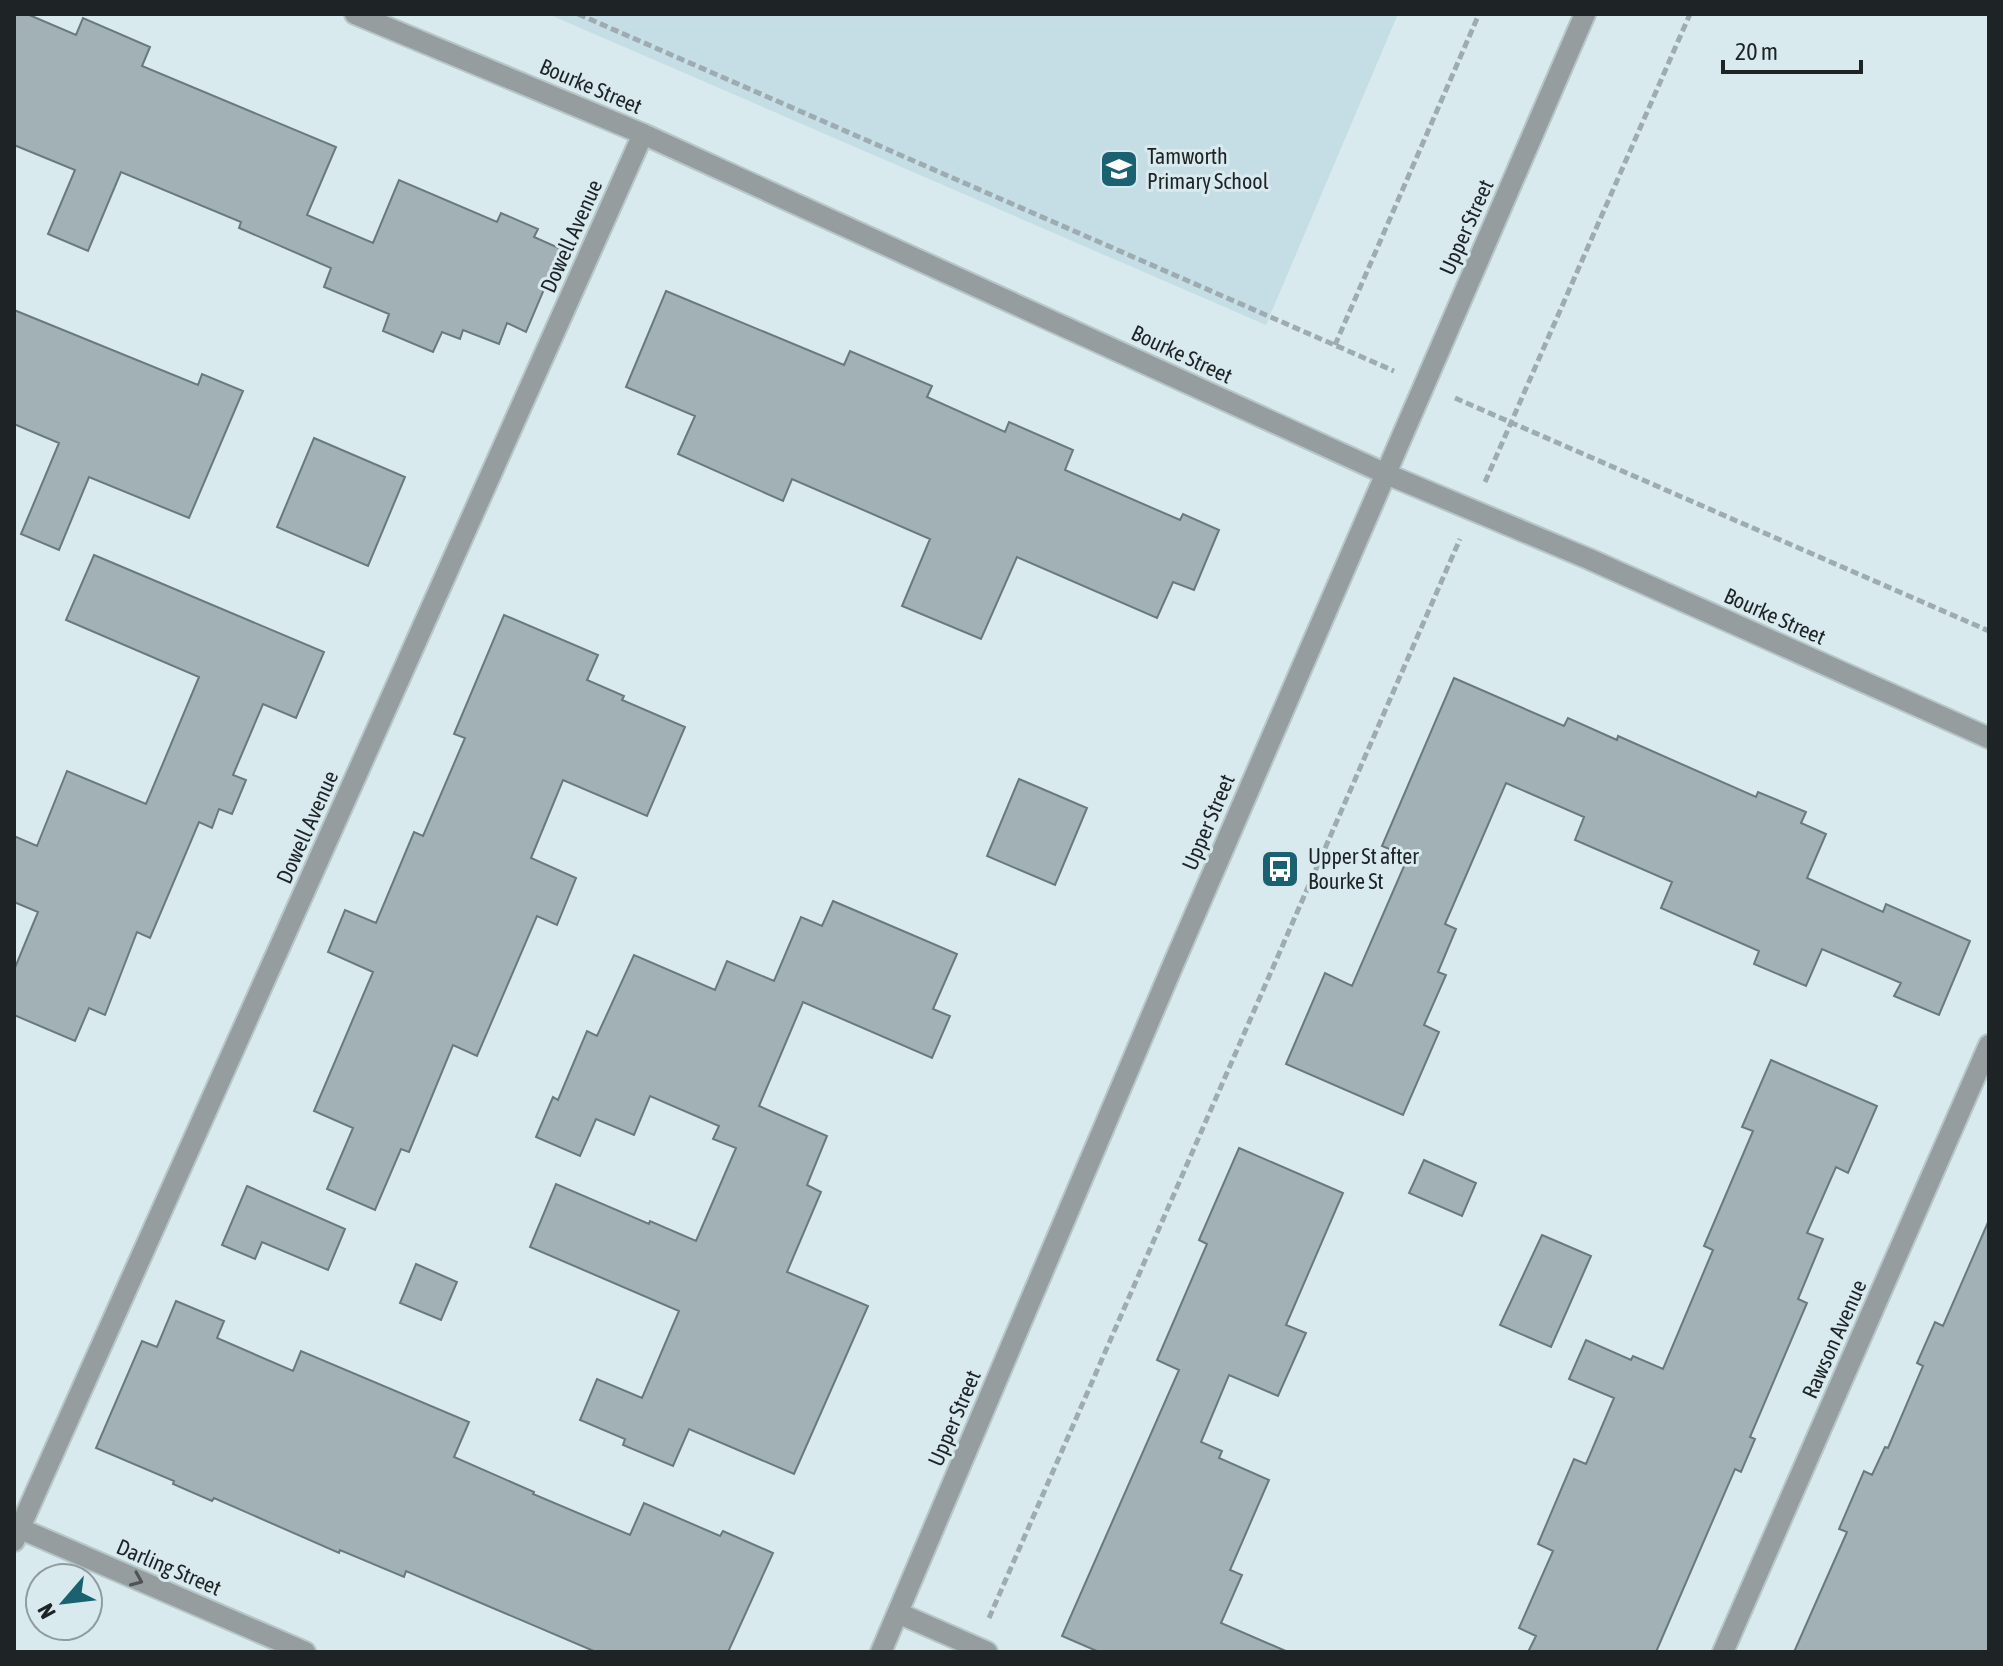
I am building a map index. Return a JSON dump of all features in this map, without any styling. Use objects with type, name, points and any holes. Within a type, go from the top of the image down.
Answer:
[{"type":"street","name":"Bourke Street","points":[[355,14],[643,134],[1384,473],[1589,559],[1989,738]]},
{"type":"street","name":"Upper Street","points":[[881,1652],[1384,473],[1585,14]]},
{"type":"street","name":"Dowell Avenue","points":[[16,1532],[643,134]]},
{"type":"street","name":"Rawson Avenue","points":[[1723,1652],[1989,1045]]},
{"type":"street","name":"Darling Street","points":[[16,1532],[305,1652]]},
{"type":"street","points":[[898,1613],[981,1650]]},
{"type":"path","points":[[578,14],[1989,631]]},
{"type":"path","points":[[1335,345],[1479,14]]},
{"type":"path","points":[[1472,511],[1690,14]]},
{"type":"path","points":[[981,1650],[1452,559]]},
{"type":"shaded area","name":"Tamworth Primary School","points":[[548,14],[1398,14],[1266,325]]},
{"type":"building","points":[[14,14],[27,14],[76,35],[83,18],[150,47],[142,66],[336,147],[307,215],[373,243],[399,180],[497,222],[501,213],[538,229],[534,237],[561,249],[526,332],[507,323],[499,344],[463,330],[460,339],[442,332],[433,352],[383,331],[389,314],[324,287],[331,268],[239,228],[241,222],[121,172],[88,251],[48,234],[75,170],[14,145]]},
{"type":"building","points":[[666,291],[844,365],[850,351],[932,386],[927,397],[1005,432],[1009,422],[1073,450],[1065,470],[1180,520],[1183,514],[1219,530],[1194,590],[1173,582],[1157,618],[1017,557],[981,639],[902,606],[930,539],[792,479],[783,501],[678,454],[695,416],[626,387]]},
{"type":"building","points":[[14,310],[198,385],[202,374],[243,391],[189,518],[89,477],[59,550],[21,534],[59,443],[14,424]]},
{"type":"building","points":[[314,438],[405,477],[368,566],[277,527]]},
{"type":"building","points":[[94,555],[324,652],[296,718],[263,704],[233,775],[246,780],[232,814],[219,809],[212,828],[199,822],[150,938],[137,932],[105,1015],[89,1008],[75,1041],[14,1015],[14,970],[38,912],[14,902],[14,836],[37,846],[67,771],[146,804],[199,677],[66,620]]},
{"type":"building","points":[[504,615],[598,655],[587,680],[624,696],[622,700],[685,727],[647,816],[563,780],[531,858],[576,878],[557,925],[537,916],[477,1056],[453,1045],[409,1152],[401,1149],[375,1210],[327,1189],[353,1128],[314,1111],[373,972],[328,952],[345,910],[376,923],[414,832],[423,836],[465,738],[454,734]]},
{"type":"building","points":[[1454,678],[1564,726],[1568,718],[1617,740],[1618,736],[1756,797],[1758,792],[1806,812],[1801,823],[1826,834],[1807,878],[1883,912],[1886,904],[1970,941],[1939,1015],[1894,996],[1901,983],[1822,949],[1806,986],[1754,964],[1759,951],[1661,908],[1672,882],[1575,840],[1584,817],[1506,783],[1445,924],[1456,929],[1438,972],[1446,975],[1424,1025],[1439,1032],[1403,1115],[1286,1064],[1325,973],[1352,986],[1408,857],[1382,846]]},
{"type":"building","points":[[1019,779],[1087,808],[1055,885],[987,856]]},
{"type":"building","points":[[833,901],[957,954],[933,1009],[950,1016],[932,1058],[803,1002],[759,1106],[827,1136],[807,1185],[821,1192],[787,1272],[868,1306],[794,1474],[689,1429],[673,1466],[623,1445],[625,1439],[580,1420],[597,1379],[642,1398],[679,1311],[530,1247],[556,1184],[696,1241],[736,1148],[713,1139],[719,1126],[650,1096],[634,1135],[596,1119],[580,1156],[536,1137],[553,1097],[558,1100],[587,1031],[597,1036],[634,955],[715,990],[727,961],[774,981],[801,917],[822,926]]},
{"type":"building","points":[[1771,1060],[1877,1106],[1848,1173],[1836,1167],[1807,1233],[1823,1239],[1798,1299],[1807,1303],[1750,1437],[1755,1439],[1741,1472],[1735,1469],[1656,1652],[1528,1652],[1536,1636],[1519,1628],[1553,1551],[1538,1544],[1574,1459],[1586,1464],[1614,1398],[1569,1379],[1586,1340],[1631,1360],[1633,1356],[1663,1369],[1713,1250],[1704,1246],[1753,1131],[1742,1127]]},
{"type":"building","points":[[1239,1148],[1343,1193],[1286,1325],[1306,1333],[1278,1396],[1229,1375],[1201,1442],[1222,1451],[1219,1458],[1269,1480],[1230,1570],[1242,1575],[1221,1623],[1288,1652],[1099,1652],[1062,1636],[1179,1370],[1157,1360],[1207,1244],[1199,1240]]},
{"type":"building","points":[[1424,1160],[1476,1183],[1462,1216],[1409,1193]]},
{"type":"building","points":[[247,1186],[345,1229],[328,1270],[262,1242],[255,1259],[222,1245]]},
{"type":"building","points":[[1989,1220],[1989,1652],[1794,1652],[1847,1532],[1839,1529],[1864,1471],[1872,1475],[1885,1447],[1888,1448],[1923,1366],[1917,1363],[1935,1322],[1943,1326]]},
{"type":"building","points":[[1542,1235],[1591,1256],[1551,1347],[1500,1325]]},
{"type":"building","points":[[416,1264],[457,1282],[441,1320],[400,1303]]},
{"type":"building","points":[[176,1301],[224,1321],[217,1338],[293,1371],[301,1351],[469,1422],[454,1457],[630,1535],[644,1503],[720,1536],[723,1531],[773,1553],[728,1652],[596,1652],[406,1571],[404,1577],[340,1550],[339,1553],[214,1498],[212,1501],[96,1448],[142,1341],[157,1347]]},
{"type":"place","name":"Tamworth Primary School","points":[[1119,169]]},
{"type":"place","name":"Upper St after Bourke St","points":[[1280,869]]}]
